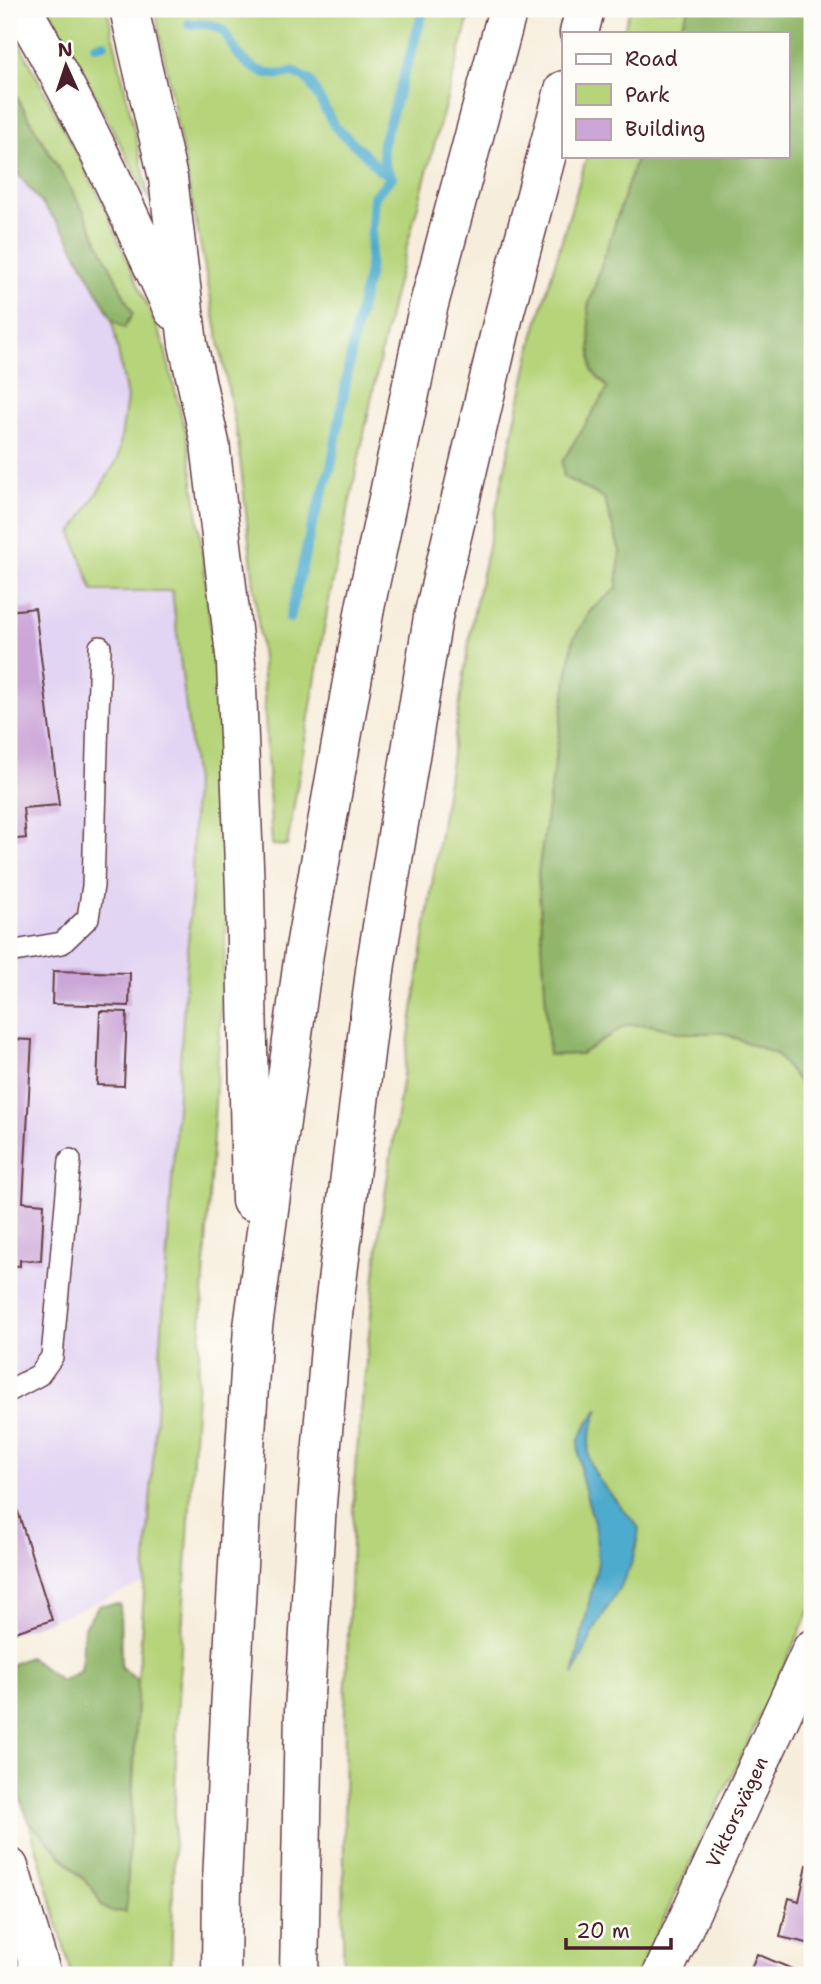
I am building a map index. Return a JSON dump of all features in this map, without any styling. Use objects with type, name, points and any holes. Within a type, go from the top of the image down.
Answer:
[{"type":"main road","points":[[22,9],[122,199],[188,344]]},
{"type":"main road","points":[[128,9],[168,178],[188,344],[210,443],[236,663],[246,904],[253,1327]]},
{"type":"main road","points":[[221,1975],[222,1882],[240,1509],[253,1327],[304,953],[365,608],[428,307],[508,9]]},
{"type":"main road","points":[[579,32],[585,9]]},
{"type":"main road","points":[[299,1975],[304,1711],[316,1517],[332,1323],[376,963],[433,617],[506,311],[562,98]]},
{"type":"main road","name":"Viktorsvägen","points":[[662,1975],[812,1649]]},
{"type":"main road","points":[[9,1867],[42,1975]]},
{"type":"lane","points":[[10,946],[62,943],[88,918],[93,886],[100,647]]},
{"type":"lane","points":[[9,1391],[39,1376],[52,1357],[69,1160]]},
{"type":"shaded area","points":[[9,163],[66,233],[112,319],[127,398],[118,459],[72,533],[93,590],[172,591],[194,774],[192,886],[145,1583],[9,1634]]},
{"type":"green space","points":[[49,9],[107,9],[150,201],[54,17]]},
{"type":"green space","points":[[155,9],[471,9],[392,301],[329,600],[287,846],[272,845],[262,658],[238,440]]},
{"type":"green space","points":[[630,9],[689,9],[678,32],[623,32]]},
{"type":"green space","points":[[689,9],[812,9],[812,1094],[776,1054],[723,1033],[682,1033],[651,1025],[627,1025],[581,1054],[549,1055],[538,874],[573,640],[591,610],[617,588],[620,551],[604,498],[564,477],[562,462],[608,388],[592,371],[588,307],[636,158],[790,158],[790,32],[678,32]]},
{"type":"green space","points":[[9,23],[104,206],[163,342],[188,442],[226,775],[228,893],[177,1713],[171,1975],[72,1975],[29,1821],[93,1889],[102,1906],[131,1833],[138,1681],[192,886],[194,774],[172,591],[93,591],[72,533],[118,459],[127,398],[112,319],[124,327],[84,212],[9,84]]},
{"type":"green space","points":[[9,84],[84,212],[133,314],[124,328],[112,319],[66,233],[9,163]]},
{"type":"green space","points":[[586,158],[636,158],[588,307],[608,388],[562,462],[564,477],[604,498],[620,551],[617,588],[591,610],[573,640],[538,874],[549,1055],[581,1054],[627,1025],[651,1025],[682,1033],[723,1033],[776,1054],[812,1094],[812,1606],[637,1975],[343,1975],[345,1707],[355,1470],[380,1227],[473,616],[534,334]]},
{"type":"green space","points":[[120,1604],[121,1667],[138,1681],[126,1912],[109,1911],[102,1906],[93,1889],[29,1821],[9,1771],[9,1675],[12,1664],[29,1657],[61,1681],[81,1671],[84,1627],[99,1605]]},
{"type":"water","points":[[599,1409],[589,1445],[592,1466],[603,1485],[639,1528],[630,1567],[595,1628],[573,1675],[598,1562],[596,1530],[581,1476],[578,1442],[588,1422]]},
{"type":"building","points":[[35,608],[59,805],[23,808],[26,838],[9,840],[9,611]]},
{"type":"building","points":[[53,971],[130,973],[129,1006],[52,1004]]},
{"type":"building","points":[[100,1011],[127,1012],[124,1086],[97,1085]]},
{"type":"building","points":[[9,1039],[32,1040],[23,1202],[44,1204],[41,1261],[20,1260],[20,1266],[9,1265]]},
{"type":"building","points":[[14,1499],[52,1620],[12,1633],[9,1623],[9,1501]]},
{"type":"building","points":[[807,1865],[812,1866],[812,1944],[780,1937],[789,1898],[799,1901]]},
{"type":"building","points":[[757,1954],[806,1975],[748,1975]]},
{"type":"waterway","points":[[290,618],[311,528],[331,467],[355,331],[369,272],[374,196],[392,177],[385,168],[382,146],[424,9]]},
{"type":"waterway","points":[[189,24],[207,24],[220,29],[236,52],[257,70],[274,74],[292,72],[309,80],[335,127],[379,170],[390,175]]},
{"type":"waterway","points":[[95,46],[104,44]]}]
